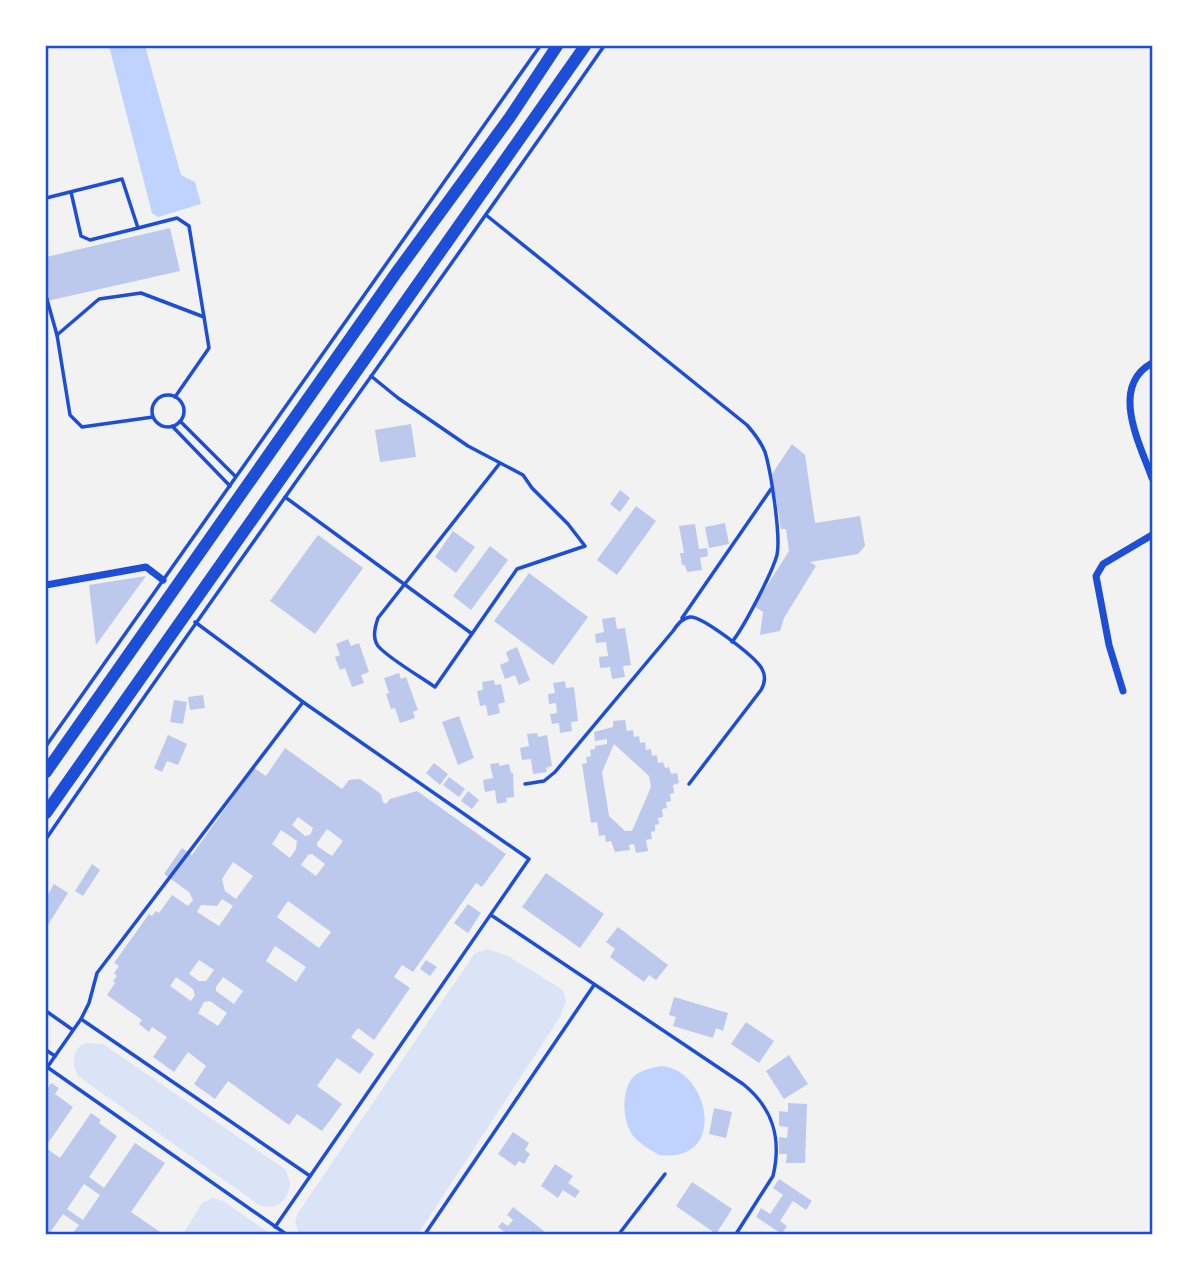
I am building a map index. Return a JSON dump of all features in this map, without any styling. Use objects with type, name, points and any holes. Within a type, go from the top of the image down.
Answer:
[{"type":"highway","points":[[46,772],[415,247],[510,117],[557,46]]},
{"type":"highway","points":[[46,813],[585,46]]},
{"type":"street","points":[[1153,363],[1133,382],[1129,412],[1153,478]]},
{"type":"street","points":[[1123,691],[1109,645],[1096,576],[1103,564],[1153,535]]},
{"type":"street","points":[[46,585],[146,567],[163,580]]},
{"type":"lane","points":[[46,746],[540,46]]},
{"type":"lane","points":[[46,839],[195,622],[604,46]]},
{"type":"lane","points":[[46,198],[122,178],[138,228]]},
{"type":"lane","points":[[71,192],[81,236],[90,240],[177,218],[188,226],[209,348],[175,397]]},
{"type":"lane","points":[[486,215],[747,425],[764,449],[778,535],[776,557],[732,642]]},
{"type":"lane","points":[[57,335],[99,299],[141,293],[204,317]]},
{"type":"lane","points":[[46,296],[57,335],[71,415],[82,427],[153,417]]},
{"type":"lane","points":[[371,376],[468,446],[523,475],[585,546],[517,569],[435,687],[376,643],[375,626],[378,618],[500,463]]},
{"type":"lane","points":[[172,426],[180,421],[183,411],[180,401],[166,396],[157,399],[152,408],[153,417],[159,424],[172,426],[230,486]]},
{"type":"lane","points":[[180,421],[236,477]]},
{"type":"lane","points":[[525,784],[544,781],[555,772],[679,623],[771,489]]},
{"type":"lane","points":[[285,497],[471,634]]},
{"type":"lane","points":[[679,623],[687,618],[699,618],[759,664],[764,673],[764,684],[689,784]]},
{"type":"lane","points":[[195,622],[303,702],[529,859],[275,1227]]},
{"type":"lane","points":[[286,1234],[46,1068],[89,1003],[97,973],[303,702]]},
{"type":"lane","points":[[491,915],[743,1084],[764,1104],[773,1125],[773,1176],[736,1234]]},
{"type":"lane","points":[[425,1234],[594,985]]},
{"type":"lane","points":[[46,1011],[73,1030]]},
{"type":"lane","points":[[80,1019],[310,1176]]},
{"type":"lane","points":[[46,1050],[55,1056]]},
{"type":"lane","points":[[619,1234],[665,1174]]},
{"type":"shaded area","points":[[487,949],[508,956],[563,990],[566,1001],[560,1017],[418,1234],[299,1234],[295,1221],[298,1213],[475,953]]},
{"type":"shaded area","points":[[86,1043],[103,1044],[286,1170],[290,1183],[287,1195],[281,1203],[271,1207],[259,1205],[78,1076],[74,1066],[75,1052]]},
{"type":"shaded area","points":[[213,1198],[223,1201],[271,1234],[183,1234],[202,1203]]},
{"type":"water","points":[[109,46],[145,46],[181,175],[195,182],[201,204],[158,217],[152,213]]},
{"type":"water","points":[[661,1066],[675,1070],[687,1078],[696,1090],[705,1119],[703,1133],[697,1144],[686,1152],[669,1156],[659,1155],[636,1139],[628,1126],[624,1108],[626,1090],[634,1076]]},
{"type":"building","points":[[170,228],[180,271],[47,301],[46,257]]},
{"type":"building","points":[[411,424],[416,457],[380,462],[375,430]]},
{"type":"building","points":[[792,444],[805,455],[815,523],[860,516],[865,546],[858,554],[810,562],[816,566],[784,618],[780,631],[760,635],[763,612],[754,606],[789,551],[786,529],[781,529],[772,474]]},
{"type":"building","points":[[620,490],[630,498],[620,512],[610,504]]},
{"type":"building","points":[[636,506],[656,521],[617,575],[597,560]]},
{"type":"building","points":[[725,523],[729,544],[709,548],[705,527]]},
{"type":"building","points":[[695,524],[699,549],[707,548],[708,556],[700,558],[702,570],[687,572],[685,565],[682,565],[680,553],[684,553],[679,526]]},
{"type":"building","points":[[453,531],[475,547],[456,573],[435,557]]},
{"type":"building","points":[[318,535],[363,568],[315,634],[270,601]]},
{"type":"building","points":[[490,546],[508,560],[471,610],[453,596]]},
{"type":"building","points":[[529,573],[588,617],[553,665],[494,621]]},
{"type":"building","points":[[146,576],[96,645],[89,585]]},
{"type":"building","points":[[615,617],[617,629],[625,628],[631,665],[623,666],[625,677],[612,679],[610,667],[600,668],[599,657],[608,656],[606,642],[596,643],[595,634],[604,632],[602,619]]},
{"type":"building","points":[[348,639],[351,646],[359,643],[369,672],[361,675],[364,683],[352,687],[345,668],[340,670],[335,657],[340,655],[336,644]]},
{"type":"building","points":[[517,647],[530,680],[519,685],[515,675],[505,679],[500,665],[509,661],[506,652]]},
{"type":"building","points":[[399,673],[401,679],[406,677],[418,710],[413,712],[415,718],[400,723],[395,708],[391,709],[384,678]]},
{"type":"building","points":[[494,680],[495,685],[501,684],[505,702],[498,704],[500,713],[488,716],[486,705],[480,706],[477,691],[483,690],[482,682]]},
{"type":"building","points":[[565,681],[566,688],[574,687],[578,721],[571,722],[572,731],[560,733],[559,723],[552,724],[550,714],[557,713],[556,703],[549,704],[548,694],[555,693],[553,683]]},
{"type":"building","points":[[203,695],[205,708],[190,710],[188,697]]},
{"type":"building","points":[[174,700],[187,702],[183,724],[170,722]]},
{"type":"building","points":[[459,716],[474,758],[458,765],[442,722]]},
{"type":"building","points":[[625,720],[627,731],[633,730],[634,737],[639,736],[640,743],[645,742],[646,750],[651,749],[652,756],[657,755],[658,763],[663,762],[665,768],[669,767],[671,774],[677,773],[679,783],[673,785],[671,801],[666,802],[667,808],[662,809],[663,817],[658,818],[659,824],[655,825],[655,831],[651,832],[652,839],[646,840],[648,851],[636,853],[634,844],[629,845],[630,850],[615,852],[611,841],[606,842],[605,835],[599,836],[597,822],[591,823],[582,764],[587,763],[586,757],[591,756],[590,750],[595,749],[595,746],[607,744],[607,739],[595,741],[594,732],[613,727],[613,721]],"holes":[[[614,744],[649,776],[651,787],[632,831],[625,831],[609,816],[602,772]]]},
{"type":"building","points":[[537,733],[538,737],[547,735],[552,766],[546,768],[547,772],[533,774],[531,759],[522,760],[520,748],[529,746],[527,734]]},
{"type":"building","points":[[168,735],[187,744],[178,765],[167,761],[162,772],[154,768]]},
{"type":"building","points":[[285,748],[342,789],[349,780],[360,779],[381,794],[386,804],[390,799],[417,791],[506,854],[482,887],[476,883],[413,972],[402,965],[394,977],[410,988],[374,1040],[358,1028],[351,1037],[374,1054],[360,1074],[337,1058],[317,1086],[342,1104],[322,1131],[297,1114],[289,1125],[228,1081],[215,1099],[194,1084],[206,1066],[188,1052],[174,1072],[153,1057],[167,1037],[152,1027],[149,1032],[139,1024],[142,1020],[107,995],[117,976],[114,973],[119,966],[114,963],[149,914],[152,916],[156,911],[159,913],[172,895],[188,906],[193,900],[189,892],[164,874],[182,848],[192,855],[254,768],[266,776]],"holes":[[[298,817],[313,828],[310,835],[305,836],[292,825]],[[327,829],[343,841],[332,856],[317,846]],[[281,830],[297,841],[296,849],[290,858],[272,844]],[[312,854],[325,864],[316,876],[301,865],[308,855]],[[233,862],[253,876],[236,899],[225,891],[222,879]],[[222,899],[233,906],[219,926],[197,912],[201,905],[217,906]],[[288,901],[331,932],[319,948],[277,917]],[[275,946],[306,967],[296,982],[266,961]],[[199,960],[214,970],[206,981],[199,981],[189,974]],[[176,977],[193,989],[195,995],[191,1001],[170,986]],[[223,977],[243,991],[234,1004],[216,991]],[[210,1001],[227,1013],[218,1026],[198,1013],[204,1002]]]},
{"type":"building","points":[[434,763],[448,774],[440,785],[426,773]]},
{"type":"building","points":[[499,763],[499,766],[509,764],[513,773],[514,797],[506,798],[507,802],[497,804],[495,790],[485,792],[483,780],[493,778],[490,764]]},
{"type":"building","points":[[449,777],[465,789],[459,797],[443,785]]},
{"type":"building","points":[[468,791],[479,800],[472,809],[461,801]]},
{"type":"building","points":[[92,864],[100,870],[83,896],[75,891]]},
{"type":"building","points":[[546,873],[604,914],[580,948],[522,907]]},
{"type":"building","points":[[54,884],[68,893],[46,928],[46,898]]},
{"type":"building","points":[[468,904],[481,913],[468,933],[454,923]]},
{"type":"building","points":[[618,927],[668,965],[656,980],[649,975],[644,982],[610,957],[615,949],[606,942]]},
{"type":"building","points":[[426,960],[437,967],[430,976],[420,969]]},
{"type":"building","points":[[674,997],[728,1013],[723,1031],[716,1028],[713,1038],[673,1026],[676,1017],[669,1015]]},
{"type":"building","points":[[746,1022],[774,1041],[759,1063],[731,1044]]},
{"type":"building","points":[[789,1055],[808,1084],[784,1099],[766,1071]]},
{"type":"building","points":[[51,1083],[59,1088],[55,1094],[73,1107],[46,1146],[46,1091]]},
{"type":"building","points":[[788,1103],[807,1104],[805,1163],[786,1163],[787,1154],[779,1154],[779,1137],[787,1138],[788,1127],[779,1126],[779,1111],[788,1112]]},
{"type":"building","points":[[714,1108],[732,1112],[726,1138],[709,1134]]},
{"type":"building","points":[[91,1113],[101,1120],[99,1123],[117,1136],[89,1177],[104,1188],[135,1143],[165,1163],[131,1212],[163,1234],[72,1234],[79,1225],[63,1214],[49,1234],[46,1234],[46,1148],[60,1158]],"holes":[[[84,1184],[100,1195],[83,1220],[67,1209]]]},
{"type":"building","points":[[513,1132],[529,1143],[525,1150],[530,1154],[524,1164],[519,1161],[515,1166],[498,1154]]},
{"type":"building","points":[[555,1164],[573,1176],[568,1183],[580,1191],[575,1198],[563,1190],[558,1198],[541,1186]]},
{"type":"building","points":[[779,1179],[812,1201],[806,1210],[793,1201],[780,1221],[787,1226],[782,1234],[756,1217],[761,1208],[770,1214],[783,1195],[773,1188]]},
{"type":"building","points":[[692,1182],[732,1209],[716,1234],[676,1206]]},
{"type":"building","points":[[513,1207],[544,1231],[541,1234],[507,1234],[498,1227],[502,1222],[508,1226],[513,1220],[507,1215]]}]
